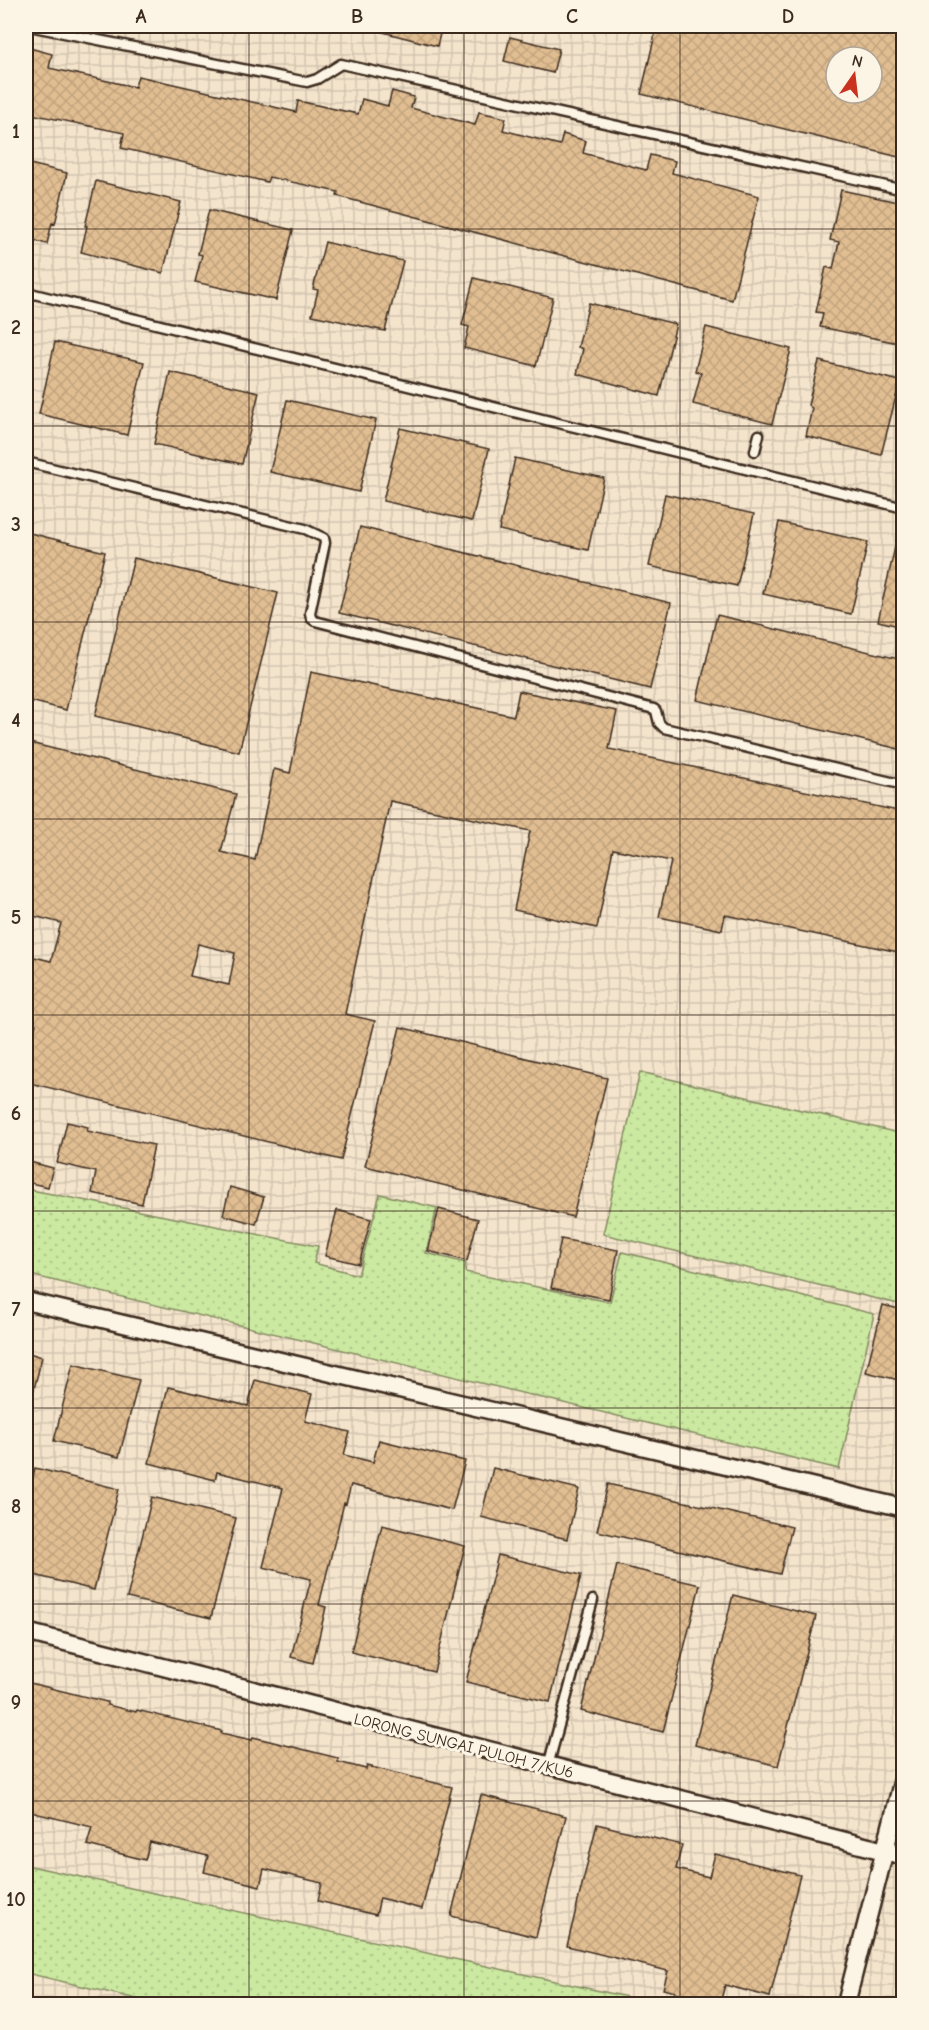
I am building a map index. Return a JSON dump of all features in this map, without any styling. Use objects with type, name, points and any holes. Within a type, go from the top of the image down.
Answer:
[{"type":"street","points":[[26,1301],[903,1508]]},
{"type":"street","name":"LORONG SUNGAI PULOH 7/KU6","points":[[26,1632],[903,1856]]},
{"type":"street","points":[[846,2004],[903,1775]]},
{"type":"lane","points":[[29,26],[307,82],[317,79],[341,63],[903,190]]},
{"type":"lane","points":[[26,292],[903,507]]},
{"type":"lane","points":[[755,451],[759,435]]},
{"type":"lane","points":[[26,462],[305,529],[324,537],[325,543],[310,613],[311,618],[315,621],[654,709],[659,723],[664,728],[903,785]]},
{"type":"lane","points":[[548,1766],[593,1600]]},
{"type":"shaded area","points":[[26,26],[903,26],[903,2004],[26,2004]]},
{"type":"green space","points":[[640,1072],[903,1134],[903,1305],[603,1234]]},
{"type":"green space","points":[[26,1189],[318,1246],[314,1263],[358,1275],[380,1194],[437,1208],[426,1253],[466,1263],[465,1272],[610,1302],[622,1252],[874,1314],[839,1469],[26,1274]]},
{"type":"green space","points":[[26,1865],[659,2004],[158,2004],[26,1973]]},
{"type":"building","points":[[376,26],[442,26],[437,46],[375,30]]},
{"type":"building","points":[[657,26],[903,26],[903,158],[641,94]]},
{"type":"building","points":[[510,37],[559,49],[553,73],[504,61]]},
{"type":"building","points":[[26,47],[52,54],[49,68],[135,87],[138,76],[296,112],[298,101],[358,114],[362,99],[388,106],[392,91],[414,97],[411,108],[475,125],[479,112],[506,118],[503,130],[560,145],[563,134],[586,141],[583,153],[646,170],[650,155],[675,161],[672,173],[759,196],[732,300],[337,196],[338,192],[269,177],[267,182],[121,148],[124,133],[26,113]]},
{"type":"building","points":[[26,163],[67,173],[55,224],[52,223],[47,244],[26,238]]},
{"type":"building","points":[[96,181],[181,202],[163,273],[81,252]]},
{"type":"building","points":[[841,190],[903,203],[903,344],[820,327],[823,313],[816,312],[826,267],[833,269],[839,242],[830,240]]},
{"type":"building","points":[[209,210],[293,230],[276,300],[195,282],[202,255],[198,254]]},
{"type":"building","points":[[325,242],[403,261],[385,331],[312,315],[318,290],[313,289]]},
{"type":"building","points":[[474,278],[553,298],[536,366],[464,348],[469,327],[462,325]]},
{"type":"building","points":[[589,303],[676,324],[659,396],[577,374],[583,349],[578,347]]},
{"type":"building","points":[[706,327],[791,349],[772,424],[693,404],[701,373],[695,371]]},
{"type":"building","points":[[55,342],[144,362],[127,435],[39,414]]},
{"type":"building","points":[[819,361],[900,381],[881,455],[806,436],[812,408],[808,405]]},
{"type":"building","points":[[170,372],[259,392],[242,464],[154,444]]},
{"type":"building","points":[[287,400],[376,420],[359,492],[270,472]]},
{"type":"building","points":[[400,428],[489,449],[472,521],[383,501]]},
{"type":"building","points":[[515,458],[604,478],[588,550],[499,530]]},
{"type":"building","points":[[665,494],[754,514],[737,586],[649,566]]},
{"type":"building","points":[[779,522],[868,542],[851,614],[763,594]]},
{"type":"building","points":[[360,527],[671,603],[650,689],[339,613]]},
{"type":"building","points":[[26,532],[105,552],[66,710],[26,700]]},
{"type":"building","points":[[898,534],[903,535],[903,627],[878,621]]},
{"type":"building","points":[[134,558],[278,593],[239,752],[95,716]]},
{"type":"building","points":[[717,615],[903,660],[903,750],[697,700]]},
{"type":"building","points":[[311,672],[514,716],[519,691],[617,711],[609,749],[903,812],[903,953],[725,915],[722,930],[659,917],[671,861],[613,849],[597,928],[514,910],[530,831],[390,801],[345,1014],[375,1021],[341,1160],[26,1082],[26,1065],[36,1024],[26,1023],[26,955],[51,961],[61,923],[26,914],[26,742],[236,794],[221,852],[255,860],[274,769],[290,773]],"holes":[[[198,944],[235,953],[229,985],[190,976]]]},
{"type":"building","points":[[400,1027],[607,1078],[573,1217],[365,1166]]},
{"type":"building","points":[[67,1122],[88,1127],[87,1131],[154,1145],[142,1204],[92,1193],[96,1172],[57,1163]]},
{"type":"building","points":[[26,1161],[53,1168],[48,1187],[26,1182]]},
{"type":"building","points":[[230,1187],[264,1197],[256,1224],[223,1215]]},
{"type":"building","points":[[439,1209],[478,1219],[467,1261],[428,1251]]},
{"type":"building","points":[[337,1210],[371,1219],[359,1264],[325,1256]]},
{"type":"building","points":[[561,1239],[618,1250],[609,1299],[551,1288]]},
{"type":"building","points":[[883,1305],[903,1310],[903,1381],[866,1372]]},
{"type":"building","points":[[26,1352],[42,1357],[30,1405],[26,1404]]},
{"type":"building","points":[[73,1364],[139,1380],[119,1457],[54,1441]]},
{"type":"building","points":[[255,1380],[312,1394],[305,1421],[350,1432],[344,1455],[373,1462],[379,1440],[465,1461],[452,1510],[351,1485],[346,1504],[344,1503],[319,1605],[326,1607],[313,1663],[291,1657],[311,1579],[263,1567],[283,1488],[217,1472],[215,1480],[149,1463],[168,1387],[248,1406]]},
{"type":"building","points":[[35,1468],[119,1489],[94,1590],[26,1573],[26,1507]]},
{"type":"building","points":[[493,1468],[579,1489],[567,1539],[481,1517]]},
{"type":"building","points":[[608,1484],[792,1527],[780,1574],[597,1531]]},
{"type":"building","points":[[152,1497],[236,1518],[211,1618],[127,1598]]},
{"type":"building","points":[[382,1525],[465,1546],[434,1672],[351,1652]]},
{"type":"building","points":[[498,1555],[581,1575],[550,1702],[466,1682]]},
{"type":"building","points":[[617,1565],[700,1585],[663,1732],[581,1711]]},
{"type":"building","points":[[733,1595],[816,1616],[778,1766],[695,1745]]},
{"type":"building","points":[[26,1682],[107,1702],[107,1705],[222,1731],[221,1733],[252,1740],[253,1737],[338,1758],[338,1762],[366,1769],[367,1766],[452,1787],[422,1909],[380,1898],[376,1915],[318,1901],[322,1883],[264,1869],[260,1886],[204,1872],[208,1856],[150,1842],[145,1860],[87,1845],[92,1827],[26,1811]]},
{"type":"building","points":[[481,1795],[566,1816],[536,1937],[451,1916]]},
{"type":"building","points":[[597,1824],[682,1845],[676,1869],[709,1877],[715,1854],[800,1875],[770,1997],[725,1985],[720,2003],[663,1989],[668,1971],[567,1946]]}]
